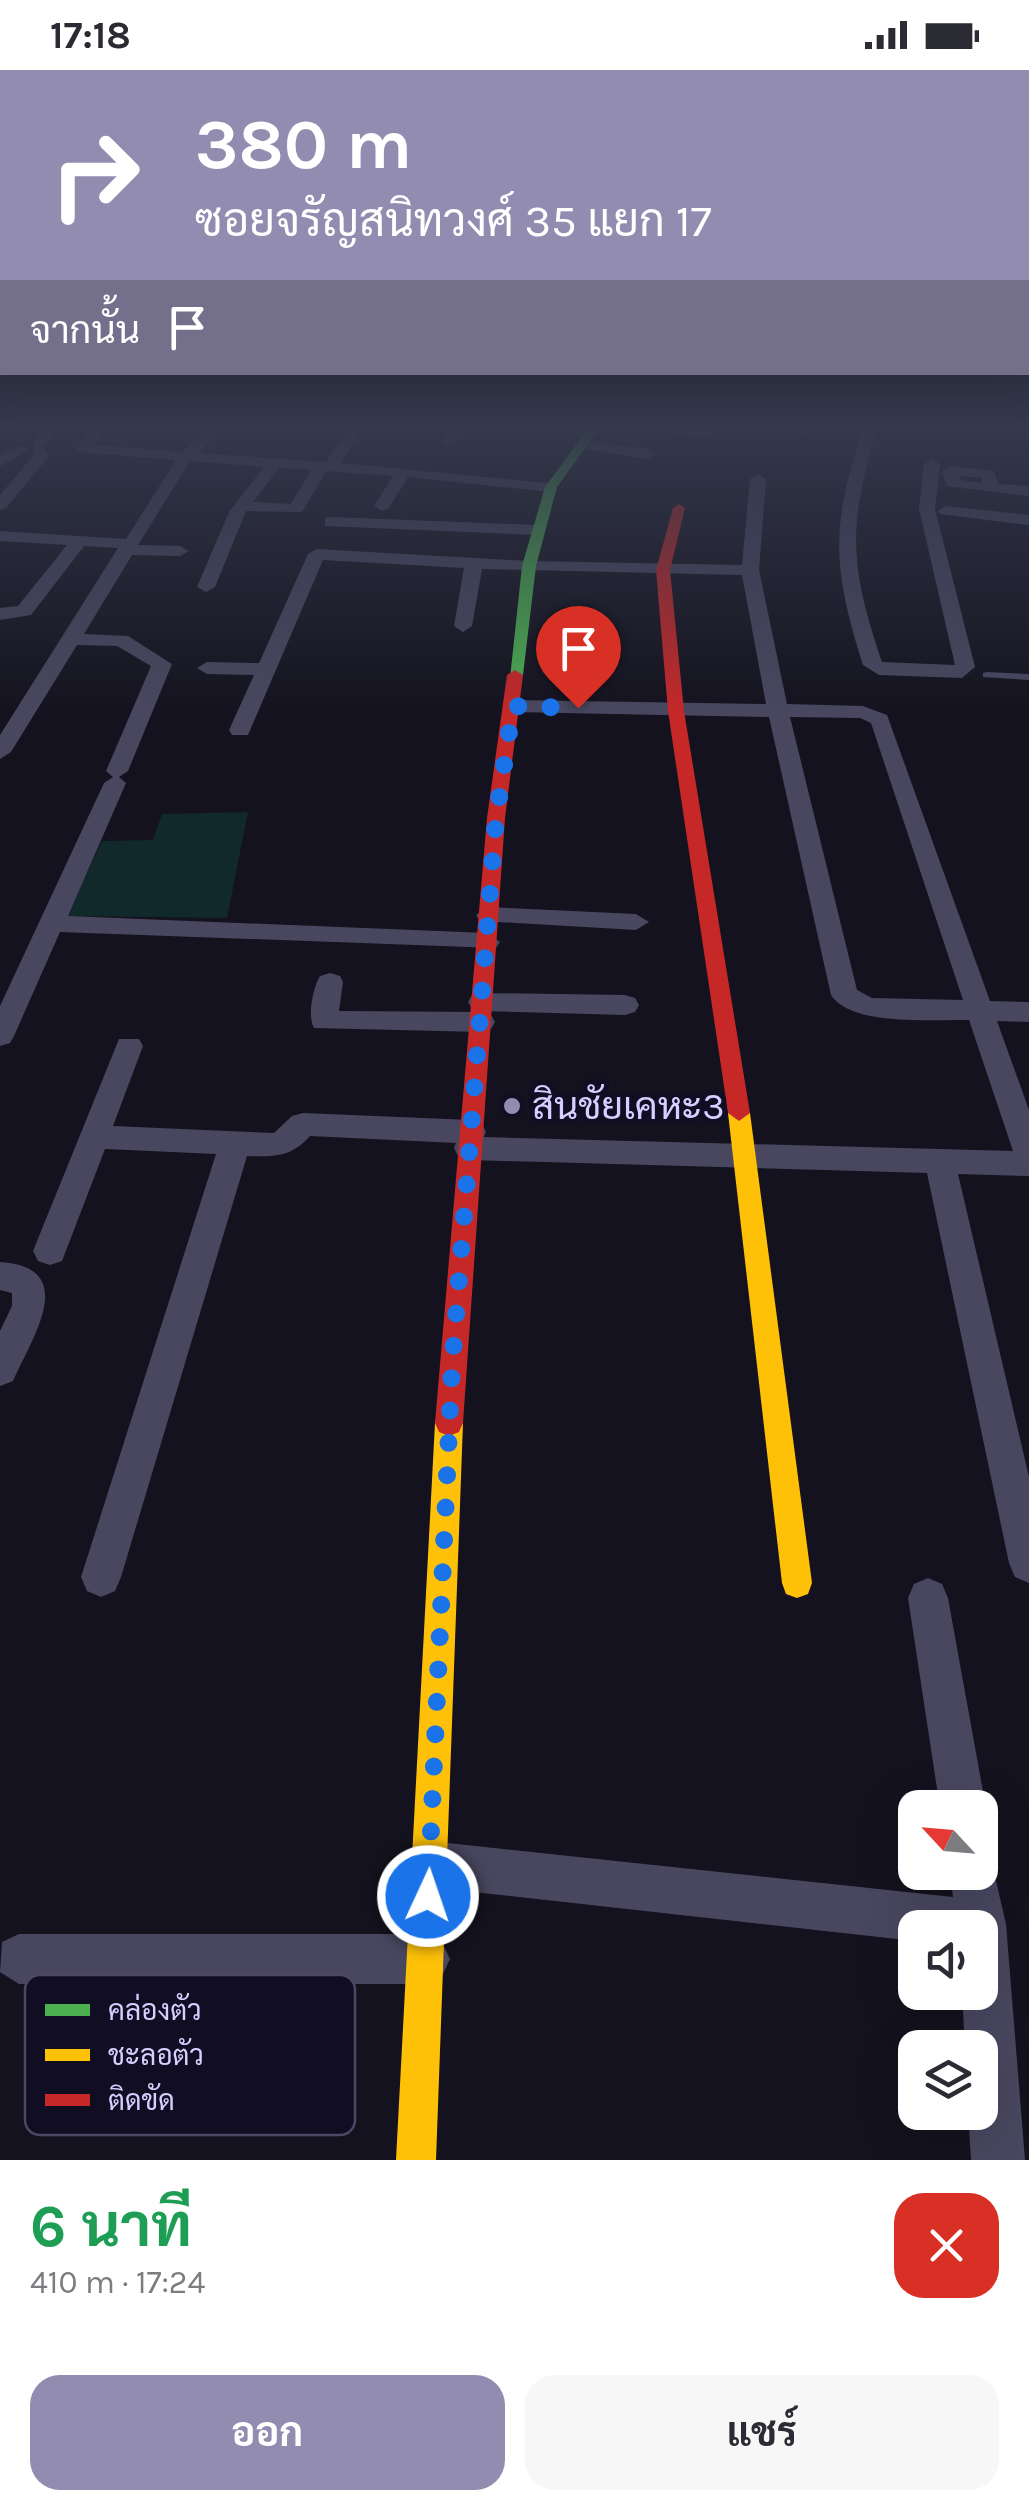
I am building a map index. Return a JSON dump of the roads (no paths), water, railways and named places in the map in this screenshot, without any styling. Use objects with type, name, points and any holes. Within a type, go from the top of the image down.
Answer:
[{"type":"street","points":[[3,742],[145,521]]},
{"type":"street","points":[[206,587],[236,521]]},
{"type":"street","points":[[240,730],[332,521]]},
{"type":"street","points":[[521,521],[538,530]]},
{"type":"street","points":[[416,2160],[452,1366],[496,818],[529,566],[541,521]]},
{"type":"street","points":[[675,521],[663,570],[676,711],[746,1157],[797,1583]]},
{"type":"street","points":[[754,521],[750,570],[778,712],[845,995],[867,1007],[1029,1012]]},
{"type":"street","points":[[849,521],[848,570],[857,618],[873,665],[954,674],[965,667],[930,521]]},
{"type":"street","points":[[0,536],[180,551]]},
{"type":"street","points":[[0,614],[24,611],[79,541]]},
{"type":"street","points":[[317,554],[529,566],[750,570]]},
{"type":"street","points":[[463,626],[474,563]]},
{"type":"street","points":[[0,1036],[162,664],[122,640],[70,640]]},
{"type":"street","points":[[207,668],[267,669]]},
{"type":"street","points":[[513,706],[862,712],[880,719],[1029,1154]]},
{"type":"street","points":[[49,923],[488,929],[636,922]]},
{"type":"street","points":[[330,982],[324,1021],[624,1005]]},
{"type":"street","points":[[50,1251],[129,1046]]},
{"type":"street","points":[[97,1137],[234,1146],[282,1144],[303,1124],[470,1140],[746,1157],[1029,1164]]},
{"type":"street","points":[[101,1578],[234,1146]]},
{"type":"street","points":[[940,1162],[1029,1563]]},
{"type":"street","points":[[0,1276],[15,1277],[29,1286],[29,1306],[0,1370]]},
{"type":"street","points":[[928,1598],[960,1790]]},
{"type":"street","points":[[429,1864],[898,1915]]},
{"type":"street","points":[[19,1959],[425,1958]]},
{"type":"street","points":[[988,2010],[998,2160]]},
{"type":"lane","points":[[986,675],[1029,677]]},
{"type":"place","name":"สินชัยเคหะ3","points":[[512,1106]]}]
